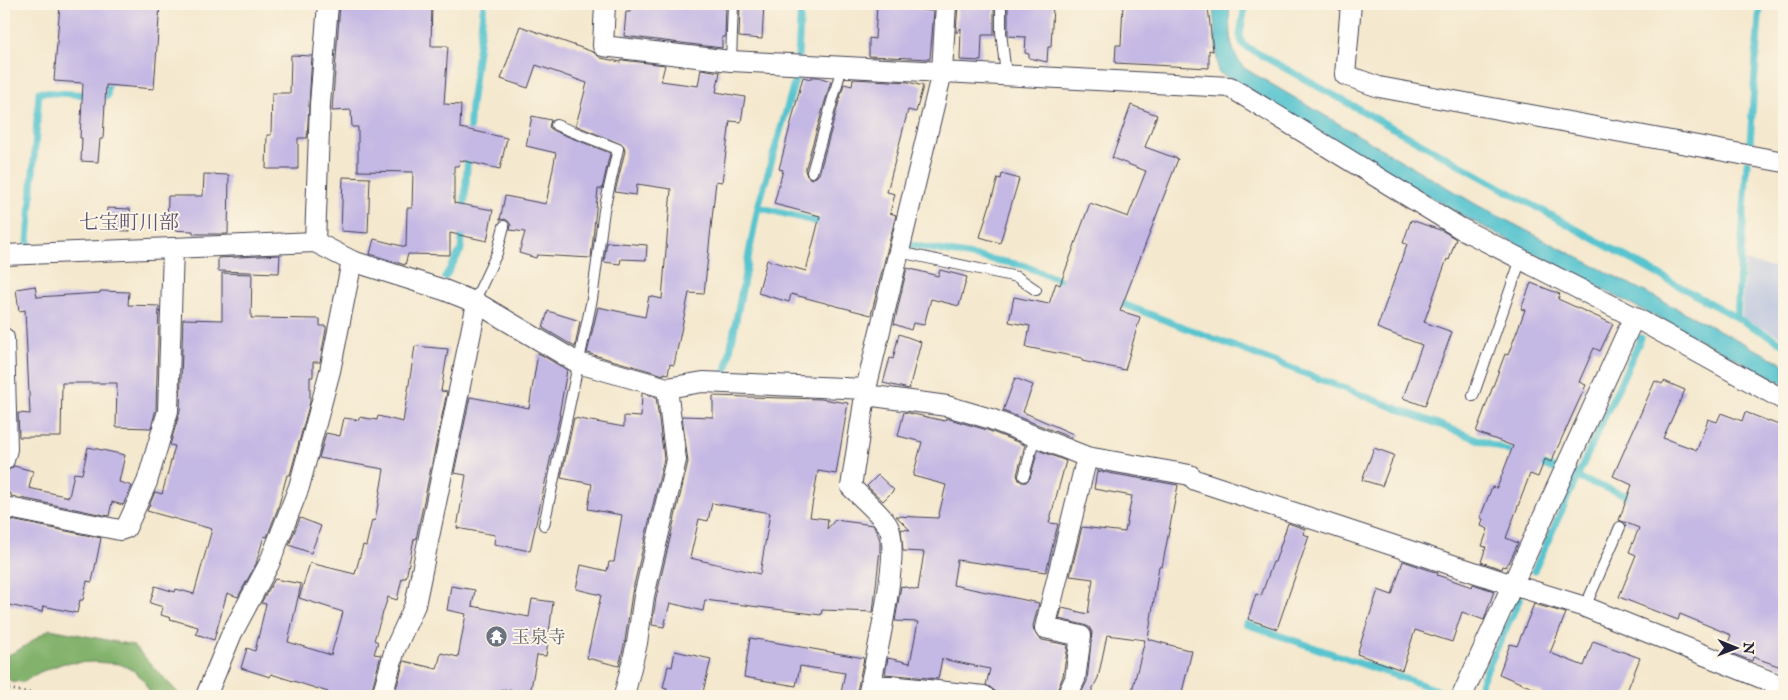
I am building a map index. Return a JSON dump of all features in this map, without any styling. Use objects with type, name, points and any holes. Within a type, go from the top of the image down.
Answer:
[{"type":"street","points":[[315,242],[320,104],[328,4]]},
{"type":"street","points":[[605,4],[603,46],[731,61],[1230,87],[1460,228],[1634,317],[1784,400]]},
{"type":"street","points":[[946,4],[942,72],[866,392],[851,487],[889,526],[892,545],[886,606],[869,690],[984,696]]},
{"type":"street","points":[[1350,4],[1345,75],[1379,86],[1784,162]]},
{"type":"street","points":[[4,255],[315,242],[352,260],[476,302],[578,363],[667,388],[703,382],[866,392],[947,406],[991,419],[1087,457],[1190,475],[1195,480],[1513,585],[1586,607],[1784,687]]},
{"type":"street","points":[[4,506],[120,530],[126,528],[147,482],[168,411],[173,248]]},
{"type":"street","points":[[206,696],[232,633],[269,564],[299,487],[330,371],[352,260]]},
{"type":"street","points":[[382,696],[395,649],[415,604],[476,302]]},
{"type":"street","points":[[1462,696],[1634,317]]},
{"type":"street","points":[[4,338],[7,449],[4,460]]},
{"type":"street","points":[[624,696],[637,643],[644,596],[676,460],[667,388]]},
{"type":"street","points":[[1067,696],[1075,679],[1081,636],[1045,628],[1087,457]]},
{"type":"lane","points":[[731,61],[733,4]]},
{"type":"lane","points":[[1001,4],[1001,32],[1006,75]]},
{"type":"lane","points":[[812,172],[842,67]]},
{"type":"lane","points":[[544,525],[592,299],[604,210],[618,149],[556,125]]},
{"type":"lane","points":[[476,302],[497,254],[504,226]]},
{"type":"lane","points":[[899,252],[1017,277],[1036,290]]},
{"type":"lane","points":[[1473,396],[1521,259]]},
{"type":"lane","points":[[1024,476],[1035,436]]},
{"type":"lane","points":[[1586,607],[1620,526]]},
{"type":"path","points":[[4,688],[34,694]]},
{"type":"shaded area","points":[[1745,261],[1784,270],[1784,338],[1742,317]]},
{"type":"green space","points":[[50,629],[133,645],[181,696],[150,696],[144,681],[134,671],[120,664],[95,662],[64,663],[40,672],[23,682],[11,681],[4,676],[4,656],[22,648]]},
{"type":"water","points":[[1213,4],[1229,4],[1230,37],[1235,53],[1244,68],[1477,205],[1784,364],[1784,384],[1463,216],[1218,72]]},
{"type":"building","points":[[60,4],[160,4],[154,89],[106,85],[103,139],[100,139],[98,162],[81,161],[82,138],[80,138],[83,83],[54,81]]},
{"type":"building","points":[[340,4],[432,4],[431,46],[448,46],[444,104],[461,105],[460,128],[507,138],[500,169],[460,160],[459,166],[454,166],[454,203],[493,210],[487,241],[450,233],[450,255],[408,254],[405,265],[370,254],[374,239],[406,247],[407,208],[412,208],[413,172],[358,171],[358,127],[352,127],[351,110],[332,111]]},
{"type":"building","points":[[630,4],[726,4],[725,37],[722,37],[722,48],[624,36],[626,12],[630,12]]},
{"type":"building","points":[[740,4],[764,4],[762,39],[739,37]]},
{"type":"building","points":[[877,4],[921,4],[920,10],[934,11],[930,59],[869,56],[869,38],[875,39]]},
{"type":"building","points":[[958,4],[994,4],[994,35],[982,35],[981,61],[960,60],[961,28],[956,33]]},
{"type":"building","points":[[1008,4],[1053,4],[1051,47],[1048,47],[1047,62],[1029,58],[1029,54],[1025,53],[1026,37],[1008,36]]},
{"type":"building","points":[[1123,4],[1202,4],[1202,7],[1208,7],[1213,51],[1209,50],[1209,68],[1115,63],[1116,45],[1121,45]]},
{"type":"building","points":[[520,26],[593,52],[601,58],[621,62],[622,60],[665,65],[661,81],[698,86],[701,69],[720,72],[716,92],[745,97],[741,122],[730,121],[722,182],[716,181],[704,294],[689,293],[674,365],[670,364],[668,374],[664,373],[664,375],[587,353],[598,307],[645,317],[649,296],[662,299],[671,189],[637,184],[636,195],[615,192],[625,151],[623,145],[575,125],[587,83],[536,65],[528,88],[501,79]]},
{"type":"building","points":[[291,55],[312,56],[307,138],[298,138],[298,169],[266,169],[267,135],[271,135],[272,93],[290,93]]},
{"type":"building","points":[[803,77],[811,79],[811,77],[818,77],[831,81],[805,170],[807,176],[811,179],[819,174],[844,84],[852,86],[853,79],[908,82],[923,86],[916,112],[908,110],[887,192],[895,194],[890,213],[896,215],[871,315],[791,294],[789,302],[758,293],[767,260],[806,271],[820,216],[774,204],[783,170],[779,169]]},
{"type":"building","points":[[1131,105],[1157,115],[1145,147],[1178,159],[1120,311],[1140,317],[1125,370],[1082,361],[1082,358],[1026,347],[1030,326],[1009,322],[1014,297],[1049,304],[1056,283],[1060,285],[1090,203],[1128,217],[1146,171],[1112,158]]},
{"type":"building","points":[[532,116],[551,120],[549,127],[554,131],[610,153],[602,189],[598,189],[591,258],[537,255],[536,258],[519,253],[525,232],[510,230],[511,225],[508,221],[505,219],[500,220],[505,196],[546,204],[556,153],[526,146]]},
{"type":"building","points":[[204,174],[229,175],[228,234],[193,234],[193,231],[167,230],[168,196],[203,196]]},
{"type":"building","points":[[1002,174],[1019,179],[1000,243],[980,237],[998,178],[1001,179]]},
{"type":"building","points":[[343,177],[370,178],[368,233],[341,231]]},
{"type":"building","points":[[107,208],[130,209],[130,231],[106,230]]},
{"type":"building","points":[[1411,220],[1443,231],[1456,239],[1424,322],[1452,332],[1425,406],[1403,398],[1422,345],[1377,328],[1407,244],[1403,243]]},
{"type":"building","points":[[607,242],[647,245],[646,260],[621,259],[620,264],[604,262]]},
{"type":"building","points":[[280,255],[279,273],[218,271],[218,258]]},
{"type":"building","points":[[907,268],[938,276],[940,270],[967,277],[959,306],[931,299],[924,325],[913,323],[911,330],[894,324]]},
{"type":"building","points":[[222,273],[252,274],[251,318],[320,319],[320,326],[326,326],[326,329],[320,362],[313,362],[313,377],[310,377],[310,402],[290,475],[287,475],[278,508],[267,537],[264,536],[256,564],[238,597],[227,593],[214,640],[196,634],[198,627],[161,615],[163,607],[150,603],[155,586],[175,592],[176,589],[194,594],[212,529],[147,511],[155,492],[162,494],[175,446],[170,445],[180,411],[183,319],[222,320]]},
{"type":"building","points":[[1531,283],[1560,294],[1558,299],[1613,324],[1600,351],[1594,348],[1579,382],[1586,385],[1551,462],[1545,459],[1538,477],[1530,474],[1506,538],[1518,543],[1509,563],[1506,567],[1503,566],[1502,569],[1481,562],[1486,547],[1482,546],[1488,529],[1481,526],[1483,519],[1480,518],[1492,487],[1497,488],[1513,446],[1476,432],[1505,354],[1508,355],[1525,310],[1521,309]]},
{"type":"building","points":[[35,286],[37,297],[100,293],[100,291],[129,292],[128,305],[159,306],[156,409],[151,428],[116,427],[117,383],[62,383],[61,437],[19,437],[18,413],[30,414],[25,310],[19,311],[16,289]]},
{"type":"building","points":[[548,311],[580,321],[575,347],[543,328]]},
{"type":"building","points":[[899,334],[921,342],[909,389],[883,383],[890,358],[893,359]]},
{"type":"building","points":[[415,346],[448,349],[441,391],[447,392],[406,578],[402,578],[397,600],[388,597],[374,640],[378,642],[374,654],[381,655],[370,696],[326,696],[328,692],[271,674],[270,677],[241,668],[247,648],[255,651],[266,604],[261,603],[275,579],[301,584],[288,642],[331,655],[343,612],[299,598],[310,563],[355,574],[363,545],[366,546],[372,520],[375,521],[384,469],[319,458],[326,433],[340,436],[344,418],[359,420],[359,417],[377,420],[378,416],[403,422]]},
{"type":"building","points":[[538,353],[567,370],[560,415],[530,551],[494,544],[495,535],[457,528],[466,475],[454,473],[470,397],[529,408]]},
{"type":"building","points":[[1015,378],[1033,385],[1023,412],[1073,434],[1072,438],[1003,411]]},
{"type":"building","points":[[1655,381],[1662,384],[1664,381],[1685,390],[1663,438],[1697,450],[1708,419],[1717,422],[1721,413],[1742,421],[1745,412],[1784,427],[1784,668],[1753,657],[1752,661],[1725,651],[1731,635],[1680,614],[1678,620],[1619,597],[1636,555],[1629,552],[1639,528],[1619,520],[1632,485],[1613,476]]},
{"type":"building","points":[[642,393],[656,397],[664,459],[632,593],[625,641],[619,666],[587,658],[601,595],[576,589],[581,565],[607,571],[609,562],[614,562],[622,515],[588,509],[592,484],[561,478],[574,418],[624,427],[624,416],[641,417]]},
{"type":"building","points":[[713,396],[821,399],[848,403],[836,474],[818,471],[810,517],[828,519],[827,529],[835,520],[873,525],[876,529],[880,540],[880,550],[873,612],[822,610],[821,615],[705,600],[703,611],[670,603],[664,627],[652,625],[656,598],[688,462],[682,416],[713,417]],"holes":[[[712,503],[770,513],[760,574],[690,558],[699,519],[708,521]]]},
{"type":"building","points":[[904,412],[945,421],[946,418],[987,430],[1025,445],[1017,475],[1022,482],[1026,482],[1030,478],[1038,450],[1066,461],[1049,523],[1058,524],[1046,572],[957,560],[953,585],[1039,603],[1033,626],[1037,636],[1042,640],[1068,645],[1063,676],[1055,696],[996,696],[995,691],[986,685],[990,669],[942,659],[938,679],[885,674],[888,658],[910,663],[918,622],[895,621],[901,586],[918,590],[924,552],[903,551],[901,529],[910,530],[896,516],[938,518],[946,485],[913,476],[922,442],[898,436]]},
{"type":"building","points":[[88,447],[125,455],[119,482],[132,486],[123,505],[112,502],[109,516],[11,496],[11,494],[4,492],[6,472],[14,466],[33,471],[29,488],[69,497],[74,473],[82,474]]},
{"type":"building","points":[[1374,448],[1394,455],[1382,486],[1362,480]]},
{"type":"building","points":[[1097,471],[1178,485],[1162,567],[1159,566],[1148,639],[1192,651],[1181,696],[1139,696],[1140,693],[1132,691],[1145,640],[1107,635],[1098,678],[1089,696],[1080,696],[1087,681],[1092,632],[1089,627],[1084,625],[1059,619],[1062,608],[1088,614],[1093,579],[1070,576],[1082,527],[1125,532],[1132,496],[1094,489]]},
{"type":"building","points":[[878,475],[894,490],[883,501],[867,486]]},
{"type":"building","points":[[300,518],[321,526],[311,553],[289,545]]},
{"type":"building","points":[[6,519],[101,538],[92,582],[87,581],[83,600],[80,600],[77,613],[43,606],[42,612],[4,604],[4,530]]},
{"type":"building","points":[[1288,523],[1305,529],[1303,534],[1309,536],[1277,629],[1248,619],[1256,594],[1261,596]]},
{"type":"building","points":[[1403,561],[1472,587],[1473,584],[1494,591],[1484,620],[1462,612],[1452,642],[1415,630],[1402,670],[1357,654],[1378,590],[1392,595]]},
{"type":"building","points":[[451,586],[475,590],[472,606],[529,617],[532,599],[553,602],[546,656],[537,655],[530,694],[505,689],[505,691],[501,690],[500,696],[394,696],[404,661],[437,669],[441,653],[458,657],[466,614],[447,610]]},
{"type":"building","points":[[1534,604],[1566,613],[1550,653],[1584,666],[1593,641],[1640,658],[1625,696],[1541,696],[1542,692],[1499,674],[1510,644],[1517,646]]},
{"type":"building","points":[[750,638],[864,658],[856,696],[841,693],[845,673],[800,666],[796,686],[744,677]]},
{"type":"building","points":[[675,651],[711,659],[702,696],[665,696],[667,689],[663,688],[668,666],[672,667]]},
{"type":"waterway","points":[[469,137],[471,105],[484,4]]},
{"type":"waterway","points":[[798,56],[801,4]]},
{"type":"waterway","points":[[1245,4],[1240,35],[1243,45],[1784,344]]},
{"type":"waterway","points":[[1750,142],[1760,4]]},
{"type":"waterway","points":[[28,242],[39,92],[107,96],[108,77]]},
{"type":"waterway","points":[[796,77],[758,207],[826,224]]},
{"type":"waterway","points":[[464,212],[468,153]]},
{"type":"waterway","points":[[1737,318],[1747,163]]},
{"type":"waterway","points":[[726,372],[758,207]]},
{"type":"waterway","points":[[445,277],[461,250],[463,228]]},
{"type":"waterway","points":[[911,245],[1022,265],[1070,284]]},
{"type":"waterway","points":[[1115,301],[1519,455]]},
{"type":"waterway","points":[[1534,571],[1641,338]]},
{"type":"waterway","points":[[1536,462],[1554,469]]},
{"type":"waterway","points":[[1573,476],[1636,499]]},
{"type":"waterway","points":[[1475,696],[1520,598]]},
{"type":"waterway","points":[[1246,624],[1449,694]]},
{"type":"place","name":"玉泉寺","points":[[496,637]]},
{"type":"district","name":"七宝町川部","points":[[129,222]]}]
